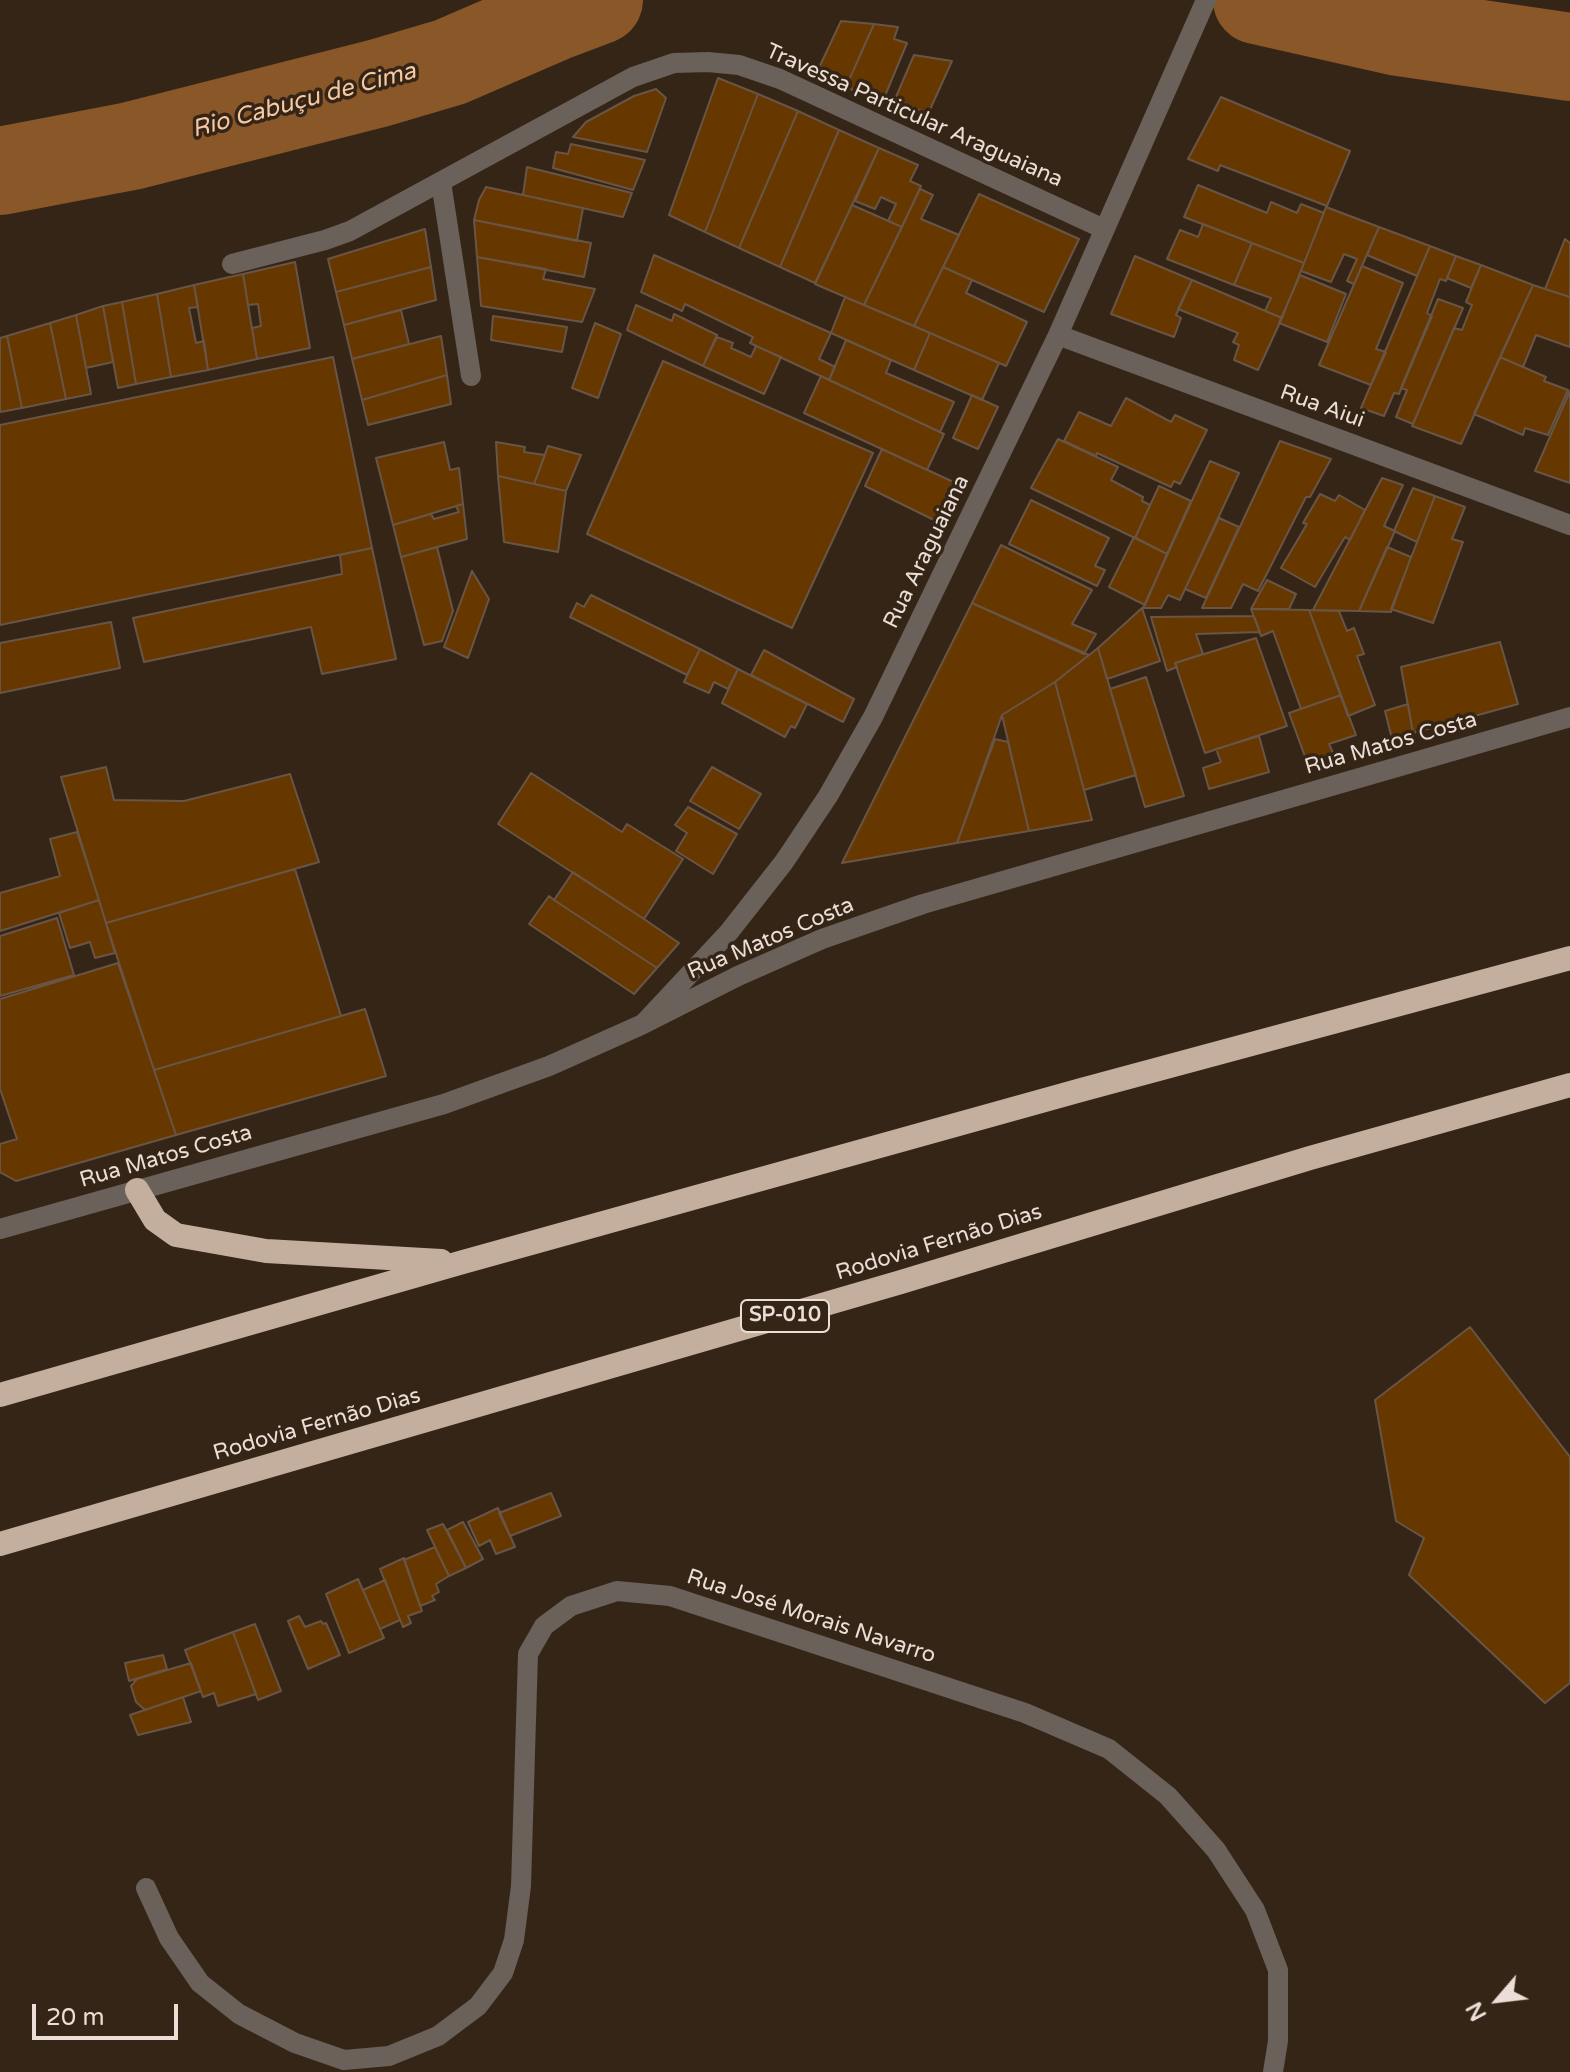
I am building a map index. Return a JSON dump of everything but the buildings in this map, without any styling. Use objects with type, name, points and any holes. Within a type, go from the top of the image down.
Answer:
[{"type":"highway","points":[[0,1395],[1065,1094],[1570,958]]},
{"type":"highway","name":"Rodovia Fernão Dias","points":[[0,1544],[901,1282],[1324,1154],[1570,1085]]},
{"type":"highway","points":[[137,1190],[155,1220],[176,1235],[266,1251],[463,1262]]},
{"type":"street","name":"Rua Araguaiana","points":[[641,1025],[729,932],[784,862],[828,796],[873,717],[1058,335],[1206,0]]},
{"type":"street","name":"Travessa Particular Araguaiana","points":[[232,264],[350,231],[633,77],[674,63],[739,65],[780,79],[1104,229]]},
{"type":"street","points":[[441,182],[471,376]]},
{"type":"street","name":"Rua Aiui","points":[[1058,335],[1570,525]]},
{"type":"street","name":"Rua Matos Costa","points":[[0,1229],[444,1104],[549,1066],[822,939],[923,904],[1570,717]]},
{"type":"street","name":"Rua José Morais Navarro","points":[[146,1888],[169,1938],[200,1983],[239,2014],[295,2043],[344,2060],[389,2056],[438,2036],[478,2006],[503,1973],[514,1940],[521,1886],[528,1654],[544,1626],[571,1606],[617,1591],[670,1596],[1025,1713],[1109,1749],[1168,1796],[1216,1850],[1255,1910],[1278,1970],[1278,2041],[1273,2072]]},
{"type":"waterway","name":"Rio Cabuçu de Cima","points":[[0,171],[131,146],[379,83],[450,62],[599,0]]},
{"type":"waterway","name":"Rio Cabuçu de Cima","points":[[1257,0],[1399,32],[1570,57]]}]
